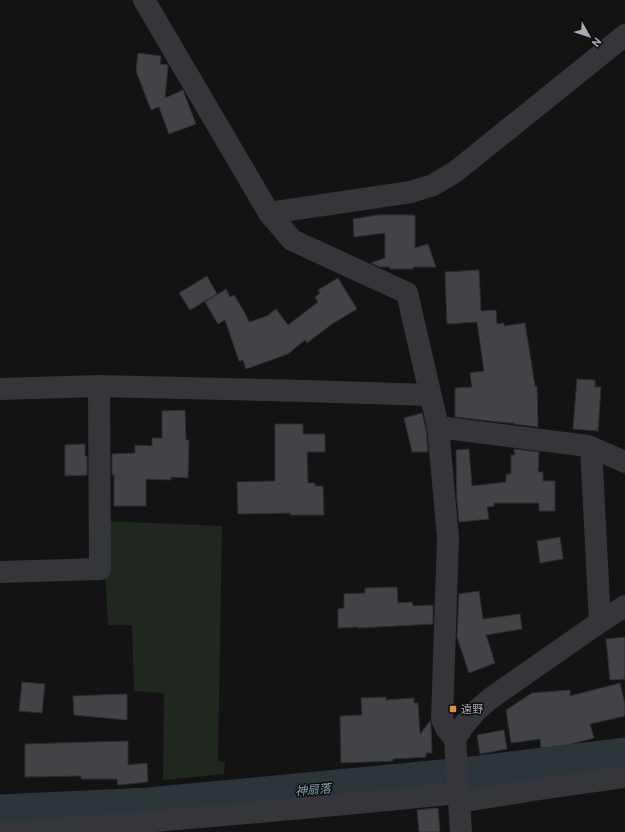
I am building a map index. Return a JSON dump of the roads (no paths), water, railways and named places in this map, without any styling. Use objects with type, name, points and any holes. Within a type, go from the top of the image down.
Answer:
[{"type":"street","points":[[144,0],[269,213],[292,240],[407,293],[438,427],[448,538],[442,719],[446,728],[455,739]]},
{"type":"street","points":[[269,213],[411,192],[433,185],[454,172],[625,35]]},
{"type":"street","points":[[0,389],[99,386],[291,390],[430,395]]},
{"type":"street","points":[[0,572],[100,569],[99,386]]},
{"type":"street","points":[[438,427],[590,446],[625,462]]},
{"type":"street","points":[[590,446],[600,622]]},
{"type":"street","points":[[460,832],[455,739],[464,725],[476,711],[491,698],[625,606]]},
{"type":"street","points":[[8,832],[458,798],[540,789],[625,777]]},
{"type":"waterway","name":"神扇落","points":[[0,813],[149,806],[463,776],[625,756]]},
{"type":"place","name":"遠野","points":[[453,709]]}]
